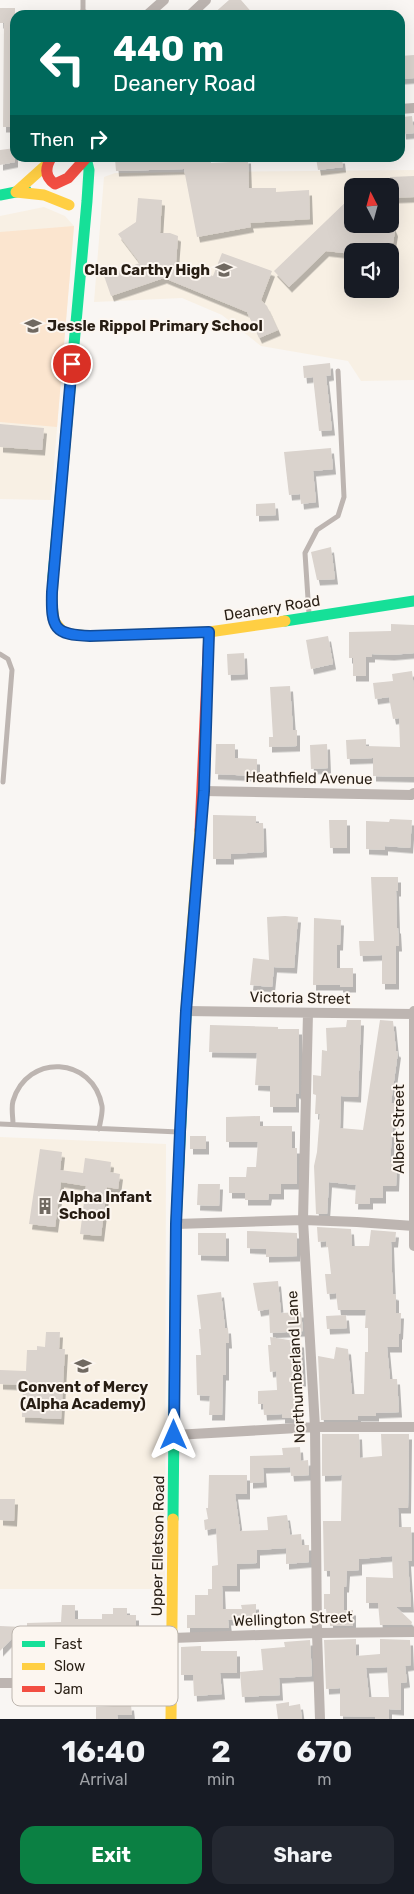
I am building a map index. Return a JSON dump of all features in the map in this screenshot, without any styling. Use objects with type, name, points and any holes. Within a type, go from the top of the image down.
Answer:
[{"type":"street","points":[[153,10],[164,0]]},
{"type":"street","points":[[195,10],[206,0]]},
{"type":"street","points":[[16,192],[47,162]]},
{"type":"street","points":[[48,162],[47,176],[49,181],[54,184],[69,205]]},
{"type":"street","points":[[0,195],[54,184],[68,178],[82,162]]},
{"type":"street","name":"Deanery Road","points":[[87,162],[89,170],[52,592],[53,620],[57,628],[72,636],[209,632],[414,601]]},
{"type":"street","points":[[16,192],[43,194],[69,205]]},
{"type":"street","name":"Deanery Road","points":[[69,205],[78,216],[84,230]]},
{"type":"street","name":"Upper Elletson Road","points":[[172,1626],[176,1224],[186,1011],[204,791],[209,632]]},
{"type":"street","name":"Heathfield Avenue","points":[[204,791],[411,795],[414,793]]},
{"type":"street","name":"Victoria Street","points":[[186,1011],[414,1013]]},
{"type":"street","name":"Northumberland Lane","points":[[308,1013],[303,1220],[315,1427],[317,1633],[320,1719]]},
{"type":"street","name":"Albert Street","points":[[414,1013],[414,1246]]},
{"type":"street","points":[[176,1224],[303,1220],[414,1226]]},
{"type":"street","points":[[174,1435],[315,1427],[414,1427]]},
{"type":"street","name":"Wellington Street","points":[[178,1638],[414,1632]]},
{"type":"street","name":"Upper Elletson Road","points":[[171,1706],[171,1719]]},
{"type":"lane","points":[[309,617],[305,553],[317,530],[338,516],[344,497],[338,371]]},
{"type":"lane","points":[[0,654],[8,659],[12,670],[3,782]]},
{"type":"lane","points":[[13,1124],[12,1103],[21,1083],[38,1070],[59,1066],[80,1072],[96,1087],[102,1107],[99,1129]]},
{"type":"lane","points":[[0,1124],[180,1132]]},
{"type":"shaded area","name":"Clan Carthy High","points":[[414,170],[414,380],[361,381],[348,361],[261,346],[222,315],[182,298],[94,302],[104,177],[115,173]]},
{"type":"shaded area","name":"Jessle Rippol Primary School","points":[[44,207],[65,216],[74,226],[51,500],[0,499],[0,216]]},
{"type":"shaded area","name":"Jessle Rippol Primary School","points":[[74,226],[57,427],[0,422],[0,232]]},
{"type":"shaded area","name":"Convent of Mercy (Alpha Academy)","points":[[0,1137],[166,1144],[165,1589],[0,1589]]},
{"type":"building","points":[[229,0],[241,0],[250,10],[218,10]]},
{"type":"building","points":[[0,8],[15,8],[15,10],[10,10],[10,127],[3,127],[4,23],[0,23]]},
{"type":"building","points":[[414,55],[414,78],[405,79],[405,56]]},
{"type":"building","points":[[412,116],[414,133],[405,134],[405,117]]},
{"type":"building","points":[[10,149],[10,162],[15,162],[0,165],[0,150]]},
{"type":"building","points":[[115,162],[248,162],[249,188],[276,188],[276,192],[309,190],[310,219],[250,223],[251,227],[197,237],[184,169],[116,171]]},
{"type":"building","points":[[317,162],[342,162],[343,167],[318,170]]},
{"type":"building","points":[[414,176],[414,197],[399,198],[399,178],[390,177]]},
{"type":"building","points":[[138,198],[162,200],[160,233],[170,233],[178,236],[176,263],[213,276],[222,253],[272,271],[261,300],[267,306],[278,330],[259,338],[247,312],[164,278],[111,296],[104,276],[140,263],[118,234],[136,222]]},
{"type":"building","points":[[344,204],[344,233],[395,233],[393,243],[344,243],[344,253],[326,251],[289,287],[274,271]]},
{"type":"building","points":[[330,363],[331,375],[326,376],[332,430],[319,431],[313,377],[304,378],[303,366]]},
{"type":"building","points":[[0,424],[44,428],[42,450],[0,447]]},
{"type":"building","points":[[331,448],[333,469],[313,471],[316,502],[301,504],[300,494],[289,495],[284,452]]},
{"type":"building","points":[[275,503],[276,515],[256,516],[256,504]]},
{"type":"building","points":[[331,547],[335,579],[317,580],[311,552]]},
{"type":"building","points":[[391,624],[414,625],[414,653],[372,654],[372,657],[366,657],[366,676],[353,676],[353,658],[349,658],[349,632],[391,631]]},
{"type":"building","points":[[328,636],[333,664],[311,669],[306,640]]},
{"type":"building","points":[[244,653],[245,674],[228,675],[227,654]]},
{"type":"building","points":[[412,671],[414,688],[414,777],[373,776],[373,758],[347,759],[346,740],[366,739],[366,746],[400,747],[399,718],[393,719],[389,697],[375,699],[373,683],[393,681],[392,674]]},
{"type":"building","points":[[290,686],[293,730],[297,730],[297,746],[269,747],[269,737],[273,737],[270,687]]},
{"type":"building","points":[[216,744],[235,744],[235,758],[257,759],[257,776],[215,774]]},
{"type":"building","points":[[327,744],[328,768],[311,769],[310,745]]},
{"type":"building","points":[[213,815],[256,816],[256,823],[263,823],[264,852],[231,854],[231,859],[213,859]]},
{"type":"building","points":[[390,819],[412,820],[410,848],[385,846],[385,850],[366,849],[366,821],[389,822]]},
{"type":"building","points":[[329,820],[347,820],[347,848],[330,848]]},
{"type":"building","points":[[371,877],[398,877],[398,891],[396,891],[399,946],[396,946],[396,984],[382,984],[382,955],[360,956],[359,941],[374,941]]},
{"type":"building","points":[[267,917],[298,917],[294,968],[274,967],[272,987],[250,985],[253,958],[269,960]]},
{"type":"building","points":[[314,918],[341,920],[340,945],[337,945],[337,968],[353,968],[353,987],[313,985]]},
{"type":"building","points":[[347,1020],[361,1020],[358,1097],[341,1096],[340,1128],[363,1130],[380,1020],[393,1021],[396,1051],[398,1052],[391,1103],[399,1104],[396,1123],[393,1122],[390,1162],[397,1162],[396,1186],[383,1186],[383,1198],[370,1198],[370,1204],[355,1204],[356,1185],[329,1182],[327,1214],[316,1214],[314,1166],[320,1114],[315,1114],[316,1095],[313,1094],[313,1075],[321,1076],[322,1050],[327,1051],[326,1028],[346,1027]]},
{"type":"building","points":[[210,1025],[299,1029],[299,1094],[296,1093],[296,1107],[270,1107],[270,1086],[255,1085],[257,1053],[209,1052]]},
{"type":"building","points":[[260,1116],[260,1126],[292,1126],[292,1148],[297,1148],[297,1184],[281,1184],[281,1194],[269,1194],[268,1200],[245,1200],[245,1193],[229,1193],[229,1177],[246,1177],[247,1167],[256,1167],[258,1142],[226,1142],[226,1117]]},
{"type":"building","points":[[190,1136],[206,1136],[206,1149],[190,1149]]},
{"type":"building","name":"Alpha Infant School","points":[[40,1149],[62,1152],[60,1170],[83,1173],[85,1158],[111,1162],[110,1172],[120,1174],[118,1189],[107,1187],[101,1236],[80,1234],[86,1186],[61,1182],[55,1227],[29,1224]]},
{"type":"building","points":[[198,1184],[220,1184],[219,1206],[197,1205]]},
{"type":"building","points":[[317,1227],[351,1229],[352,1246],[369,1246],[371,1230],[396,1232],[395,1242],[391,1242],[393,1294],[396,1295],[396,1313],[401,1313],[399,1347],[387,1347],[390,1379],[397,1379],[399,1412],[376,1413],[376,1416],[358,1416],[358,1420],[321,1420],[318,1356],[334,1359],[336,1347],[348,1349],[352,1394],[364,1394],[365,1352],[368,1352],[368,1328],[365,1328],[366,1310],[338,1310],[336,1293],[327,1294],[325,1274],[331,1274],[328,1247],[326,1247],[326,1241],[318,1242]]},
{"type":"building","points":[[247,1231],[297,1233],[297,1256],[266,1257],[266,1249],[247,1248]]},
{"type":"building","points":[[198,1233],[226,1233],[226,1256],[198,1255]]},
{"type":"building","points":[[278,1281],[281,1313],[301,1312],[303,1331],[270,1333],[269,1309],[258,1311],[253,1283]]},
{"type":"building","points":[[221,1292],[225,1328],[228,1328],[229,1343],[226,1343],[226,1375],[223,1375],[222,1415],[209,1415],[210,1396],[197,1395],[196,1355],[201,1355],[199,1329],[201,1329],[197,1295]]},
{"type":"building","points":[[346,1315],[347,1328],[327,1329],[326,1316]]},
{"type":"building","points":[[46,1332],[60,1332],[59,1349],[65,1349],[61,1419],[22,1417],[23,1385],[0,1384],[0,1370],[26,1371],[27,1350],[37,1350],[37,1346],[45,1347]]},
{"type":"building","points":[[270,1337],[301,1342],[303,1381],[298,1381],[298,1418],[282,1418],[282,1414],[264,1415],[263,1404],[258,1404],[258,1391],[277,1390],[276,1371],[270,1372],[268,1345],[271,1345]]},
{"type":"building","points":[[322,1434],[359,1434],[360,1458],[382,1456],[381,1434],[409,1434],[408,1508],[398,1508],[399,1527],[411,1527],[412,1561],[408,1561],[411,1607],[396,1607],[412,1622],[411,1625],[380,1625],[378,1603],[366,1603],[366,1577],[393,1578],[392,1556],[359,1559],[359,1570],[347,1571],[346,1587],[344,1587],[344,1610],[353,1610],[353,1626],[330,1626],[330,1618],[327,1618],[326,1609],[324,1609],[324,1594],[330,1594],[330,1571],[324,1571],[323,1521],[341,1521],[342,1475],[322,1476]]},
{"type":"building","points":[[300,1447],[301,1461],[308,1460],[309,1475],[291,1476],[290,1467],[263,1468],[264,1482],[250,1483],[250,1456],[283,1455],[282,1448]]},
{"type":"building","points":[[209,1475],[247,1475],[247,1494],[235,1494],[240,1531],[268,1530],[267,1517],[287,1515],[290,1535],[301,1534],[302,1545],[309,1545],[309,1562],[286,1564],[286,1548],[257,1550],[257,1563],[237,1564],[237,1586],[222,1586],[223,1609],[242,1609],[241,1605],[256,1604],[256,1620],[228,1620],[229,1628],[187,1628],[187,1615],[195,1615],[195,1595],[208,1595],[208,1589],[212,1589],[212,1566],[218,1565],[216,1528],[205,1530],[204,1520],[208,1519],[206,1508],[208,1508]]},
{"type":"building","points":[[0,1499],[15,1499],[14,1521],[0,1520]]},
{"type":"building","points":[[62,1605],[75,1605],[75,1619],[102,1619],[102,1614],[113,1614],[113,1608],[127,1608],[127,1615],[136,1615],[136,1626],[27,1626],[27,1623],[61,1622]]},
{"type":"building","points":[[0,1626],[12,1627],[12,1638],[0,1651]]},
{"type":"building","points":[[356,1639],[356,1656],[380,1654],[380,1639],[410,1640],[411,1665],[405,1666],[407,1682],[401,1683],[401,1710],[389,1709],[389,1719],[340,1716],[340,1688],[326,1689],[324,1640]],"holes":[[[387,1667],[389,1697],[369,1697],[366,1668]]]},
{"type":"building","points":[[310,1640],[312,1676],[279,1678],[280,1695],[242,1697],[240,1672],[263,1670],[261,1649],[285,1647],[284,1642]]},
{"type":"building","points":[[201,1646],[201,1651],[237,1651],[237,1673],[220,1673],[222,1694],[194,1696],[193,1675],[181,1675],[181,1647]]},
{"type":"building","points":[[289,1702],[289,1706],[300,1704],[302,1719],[278,1719],[276,1704]]},
{"type":"building","points":[[131,1706],[132,1715],[117,1715],[118,1719],[96,1719],[96,1707]]},
{"type":"traffic: fast","points":[[53,577],[87,201],[89,170],[87,162]]},
{"type":"traffic: fast","points":[[0,195],[26,190]]},
{"type":"traffic: fast","points":[[285,621],[414,601]]},
{"type":"traffic: fast","points":[[173,1519],[176,1224],[187,994]]},
{"type":"traffic: slow","points":[[16,192],[46,165]]},
{"type":"traffic: slow","points":[[16,192],[44,195],[69,205]]},
{"type":"traffic: slow","points":[[53,577],[52,604],[54,621],[62,631],[69,634],[90,636],[209,632],[285,621]]},
{"type":"traffic: slow","points":[[187,994],[200,830]]},
{"type":"traffic: slow","points":[[172,1626],[173,1519]]},
{"type":"traffic: slow","points":[[171,1706],[171,1719]]},
{"type":"traffic: jam","points":[[49,162],[47,172],[49,178],[55,184],[68,178],[82,162]]},
{"type":"traffic: jam","points":[[200,830],[209,632]]},
{"type":"place","name":"Clan Carthy High","points":[[224,270]]},
{"type":"place","name":"Jessle Rippol Primary School","points":[[33,326]]},
{"type":"place","name":"Alpha Infant School","points":[[45,1206]]},
{"type":"place","name":"Convent of Mercy (Alpha Academy)","points":[[83,1366]]},
{"type":"route","points":[[72,364],[52,592],[51,611],[57,628],[72,636],[209,632],[204,791],[186,1011],[180,1132],[176,1224],[174,1435]]}]
